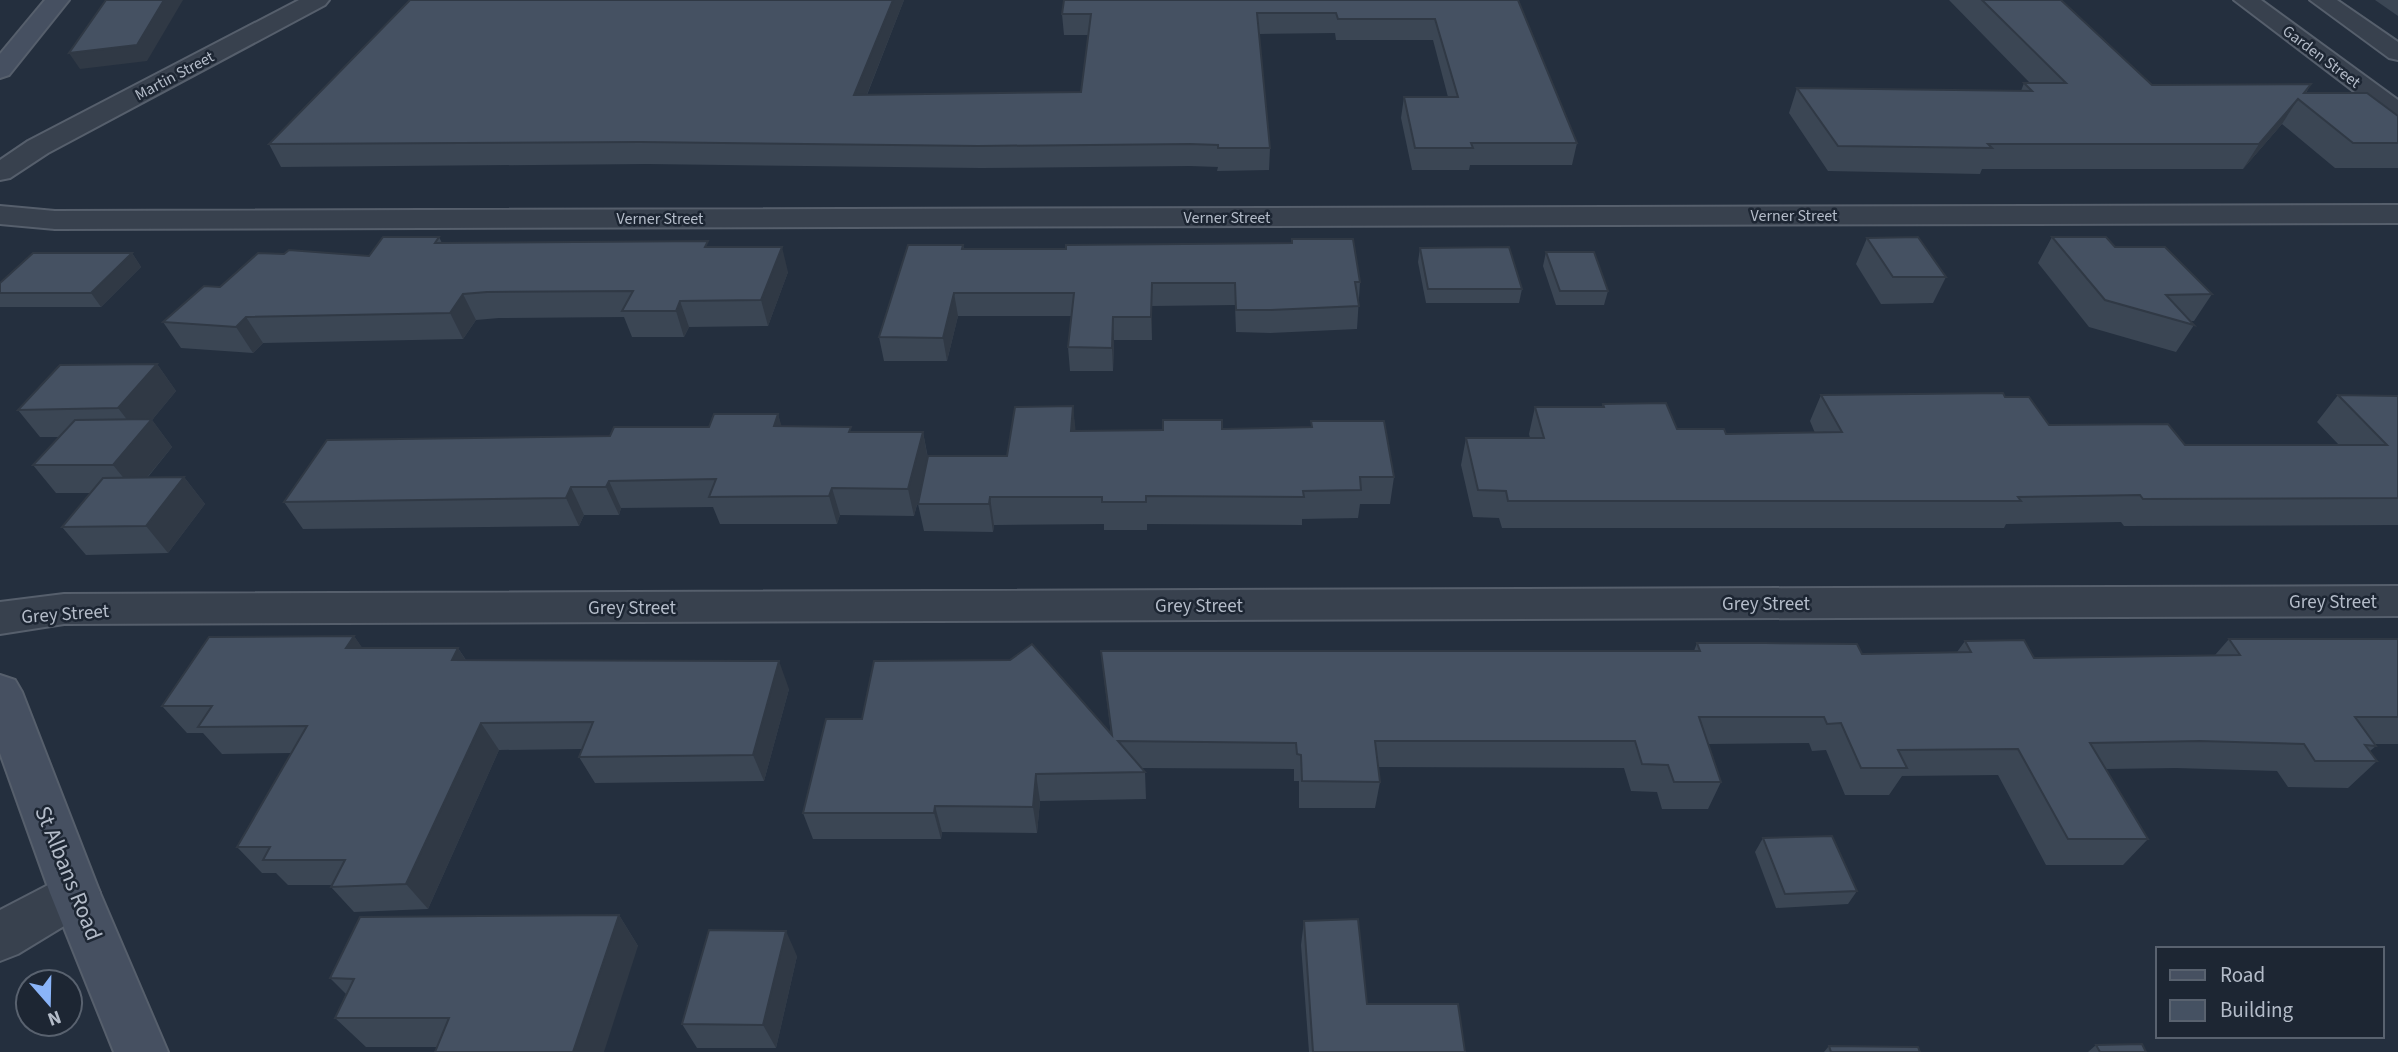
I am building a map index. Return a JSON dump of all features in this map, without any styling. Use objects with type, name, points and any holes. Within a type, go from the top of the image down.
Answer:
[{"type":"street","points":[[0,70],[57,0]]},
{"type":"street","name":"Martin Street","points":[[0,163],[32,150],[317,0]]},
{"type":"street","name":"Garden Street","points":[[2246,0],[2398,113]]},
{"type":"street","points":[[2322,0],[2398,53]]},
{"type":"street","name":"Martin Street","points":[[0,172],[32,150]]},
{"type":"street","name":"Verner Street","points":[[0,215],[55,220],[2398,214]]},
{"type":"street","name":"Verner Street","points":[[0,228],[55,220]]},
{"type":"street","name":"Grey Street","points":[[0,618],[64,609],[2398,601]]},
{"type":"street","name":"St Albans Road","points":[[0,692],[75,893],[141,1052]]},
{"type":"street","points":[[0,937],[75,893]]},
{"type":"building","points":[[106,0],[164,0],[137,45],[69,53]]},
{"type":"building","points":[[410,0],[893,0],[854,95],[1081,92],[1091,14],[1062,14],[1064,0],[1518,0],[1577,143],[1471,143],[1473,148],[1415,148],[1404,97],[1458,97],[1435,19],[1338,19],[1336,13],[1257,13],[1270,148],[1218,148],[1218,145],[1190,144],[269,144]]},
{"type":"building","points":[[1982,0],[2061,0],[2152,85],[2311,84],[2304,93],[2367,93],[2398,116],[2398,143],[2353,143],[2298,99],[2259,144],[1988,144],[1992,148],[1838,146],[1797,88],[2032,91],[2024,83],[2066,83]]},
{"type":"building","points":[[383,237],[439,237],[435,243],[708,241],[705,247],[782,247],[761,300],[680,301],[676,311],[622,311],[633,291],[487,292],[463,294],[450,313],[246,317],[236,327],[163,322],[204,286],[220,287],[258,253],[284,254],[289,250],[369,256]]},
{"type":"building","points":[[1918,237],[1946,277],[1893,277],[1867,238]]},
{"type":"building","points":[[2052,237],[2106,237],[2115,247],[2165,247],[2212,294],[2166,295],[2194,325],[2105,300]]},
{"type":"building","points":[[1292,239],[1353,239],[1360,282],[1355,282],[1359,306],[1236,310],[1235,283],[1152,283],[1151,317],[1113,317],[1112,348],[1068,347],[1074,293],[954,293],[943,338],[879,337],[908,245],[963,245],[962,249],[1066,249],[1066,245],[1292,243]]},
{"type":"building","points":[[1509,247],[1522,289],[1428,289],[1420,248]]},
{"type":"building","points":[[1546,252],[1594,252],[1608,291],[1560,291]]},
{"type":"building","points":[[33,253],[132,253],[91,293],[0,293],[0,283]]},
{"type":"building","points":[[157,364],[118,408],[18,410],[60,365]]},
{"type":"building","points":[[2003,393],[2005,397],[2029,397],[2049,425],[2168,424],[2185,445],[2387,445],[2338,395],[2398,396],[2398,498],[2143,499],[2140,495],[2018,497],[2021,501],[1508,501],[1506,491],[1478,490],[1466,438],[1544,438],[1535,407],[1604,407],[1603,404],[1666,403],[1677,429],[1724,429],[1726,434],[1842,432],[1821,395]]},
{"type":"building","points":[[1073,406],[1071,431],[1163,430],[1163,420],[1222,420],[1222,429],[1312,427],[1311,421],[1384,421],[1394,477],[1360,477],[1361,490],[1303,491],[1304,497],[1146,496],[1146,502],[1102,502],[1102,497],[990,497],[989,504],[918,504],[928,456],[1007,456],[1015,407]]},
{"type":"building","points":[[714,414],[778,414],[774,426],[851,427],[849,432],[923,432],[908,489],[832,488],[829,496],[709,497],[716,479],[609,481],[606,487],[571,487],[566,498],[284,502],[327,440],[610,436],[614,427],[709,427]]},
{"type":"building","points":[[152,419],[113,465],[33,465],[75,420]]},
{"type":"building","points":[[184,477],[146,526],[62,527],[103,478]]},
{"type":"building","points":[[354,636],[346,648],[458,648],[452,660],[779,661],[753,755],[579,757],[593,722],[481,723],[406,884],[331,887],[345,860],[263,860],[270,847],[237,847],[307,726],[198,727],[212,706],[162,706],[209,637]]},
{"type":"building","points":[[2229,639],[2398,639],[2398,717],[2355,717],[2376,746],[2365,745],[2377,761],[2315,761],[2304,744],[2200,741],[2090,743],[2148,839],[2068,839],[2018,749],[1898,750],[1907,768],[1861,768],[1841,723],[1827,724],[1824,717],[1699,717],[1721,782],[1674,782],[1668,765],[1642,764],[1635,741],[1375,741],[1380,782],[1302,781],[1301,755],[1297,754],[1296,743],[1118,741],[1145,772],[1036,774],[1033,807],[935,806],[934,813],[803,813],[826,719],[862,719],[874,661],[1010,660],[1032,644],[1112,735],[1101,651],[1700,651],[1697,643],[1765,643],[1857,644],[1862,654],[1971,652],[1965,641],[2024,640],[2034,658],[2240,655]]},
{"type":"building","points":[[1832,836],[1857,891],[1785,894],[1763,838]]},
{"type":"building","points":[[619,915],[573,1052],[435,1052],[449,1018],[335,1018],[354,979],[330,978],[360,917]]},
{"type":"building","points":[[1358,919],[1367,1004],[1458,1004],[1465,1052],[1313,1052],[1304,921]]},
{"type":"building","points":[[709,930],[786,931],[763,1025],[682,1024]]},
{"type":"building","points":[[2142,1044],[2146,1052],[2100,1052],[2096,1045]]},
{"type":"building","points":[[1829,1046],[1918,1047],[1920,1052],[1831,1052]]}]
